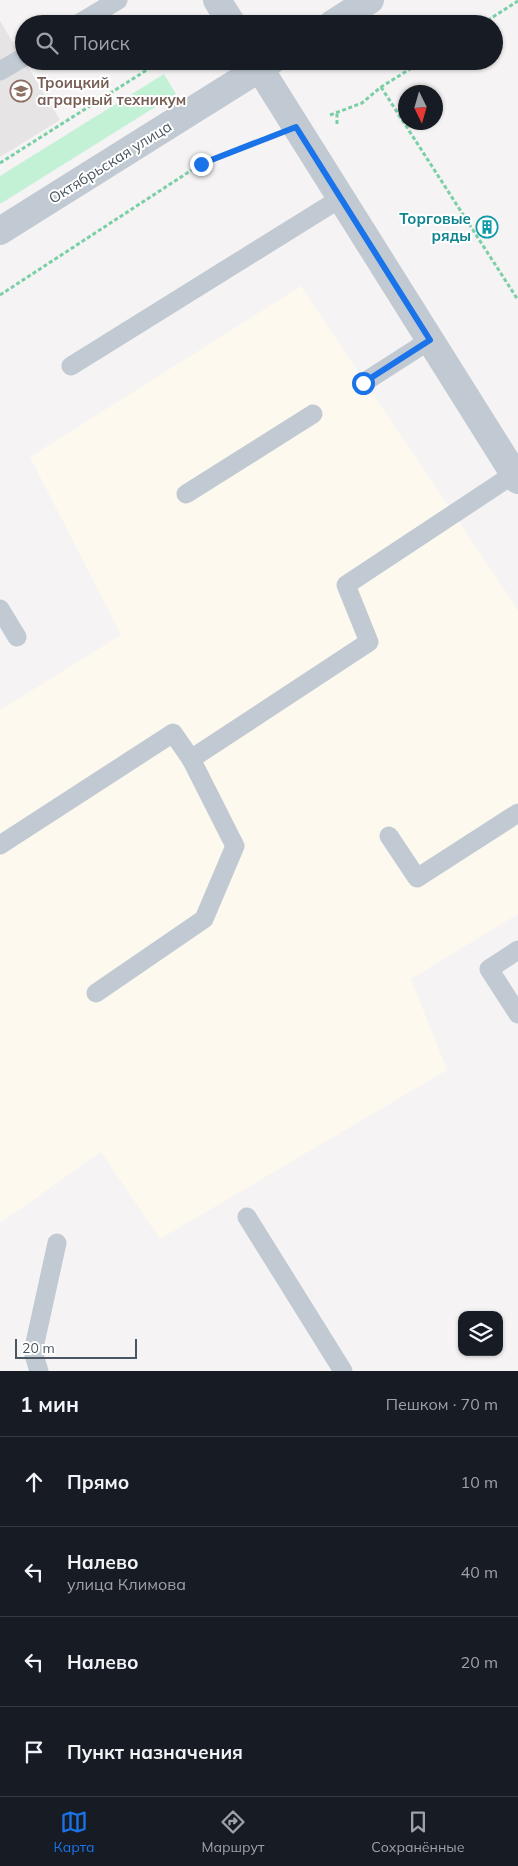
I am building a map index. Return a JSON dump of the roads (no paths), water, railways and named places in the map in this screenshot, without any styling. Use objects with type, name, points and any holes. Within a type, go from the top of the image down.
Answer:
[{"type":"street","points":[[217,0],[226,15]]},
{"type":"street","points":[[346,15],[370,0]]},
{"type":"street","name":"Октябрьская улица","points":[[0,231],[253,70]]},
{"type":"street","points":[[265,70],[296,127],[516,477]]},
{"type":"lane","points":[[93,15],[118,0]]},
{"type":"lane","points":[[0,72],[15,63]]},
{"type":"lane","points":[[71,366],[341,198]]},
{"type":"lane","points":[[363,383],[430,340]]},
{"type":"lane","points":[[186,494],[313,414]]},
{"type":"lane","points":[[191,759],[369,642],[346,585],[516,477]]},
{"type":"lane","points":[[0,608],[17,637]]},
{"type":"lane","points":[[0,846],[173,733],[191,759],[234,846],[204,919],[96,993]]},
{"type":"lane","points":[[389,836],[417,878],[518,813]]},
{"type":"lane","points":[[518,950],[489,969],[518,1014]]},
{"type":"lane","points":[[246,1217],[343,1371]]},
{"type":"lane","points":[[39,1371],[33,1352],[57,1243]]},
{"type":"place","name":"Троицкий аграрный техникум","points":[[21,91]]},
{"type":"place","name":"Торговые ряды","points":[[487,227]]}]
